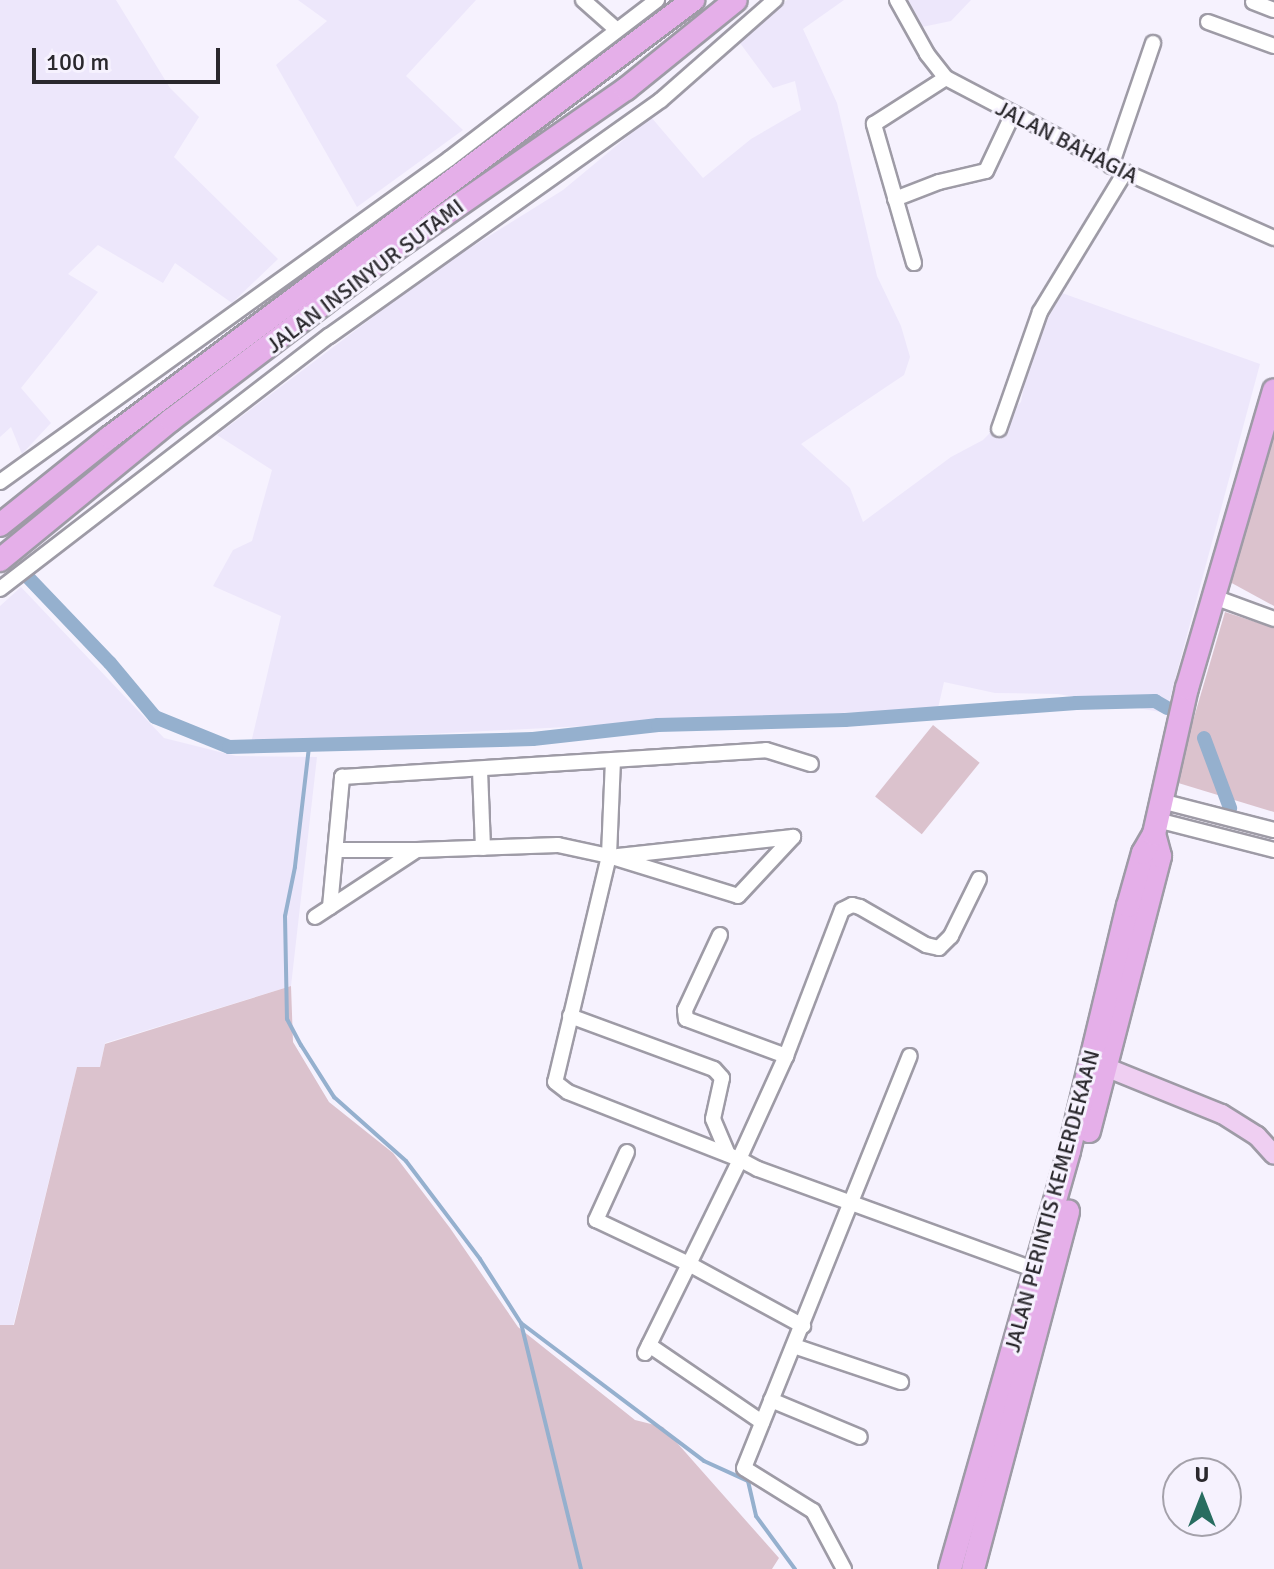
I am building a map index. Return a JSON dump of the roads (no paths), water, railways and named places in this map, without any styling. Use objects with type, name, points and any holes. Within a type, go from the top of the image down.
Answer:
[{"type":"highway","name":"JALAN INSINYUR SUTAMI","points":[[0,525],[110,437],[693,0]]},
{"type":"highway","name":"JALAN INSINYUR SUTAMI","points":[[0,560],[171,420],[397,248],[626,89],[736,0]]},
{"type":"highway","name":"JALAN PERINTIS KEMERDEKAAN","points":[[973,1569],[1098,1064],[1128,906],[1157,818],[1187,688],[1224,601],[1274,390]]},
{"type":"highway","name":"JALAN PERINTIS KEMERDEKAAN","points":[[950,1569],[1098,1064]]},
{"type":"main road","points":[[1098,1064],[1222,1114],[1257,1136],[1274,1155]]},
{"type":"street","points":[[583,0],[617,30]]},
{"type":"street","points":[[0,482],[449,159],[598,49],[617,30],[657,0]]},
{"type":"street","points":[[0,589],[329,336],[661,100],[775,0]]},
{"type":"street","name":"JALAN BAHAGIA","points":[[897,0],[927,54],[946,78],[1012,116],[1118,169],[1274,238]]},
{"type":"street","points":[[1253,2],[1274,10]]},
{"type":"street","points":[[1208,22],[1274,46]]},
{"type":"street","points":[[999,429],[1040,312],[1118,169],[1153,43]]},
{"type":"street","points":[[914,263],[875,121],[946,78]]},
{"type":"street","points":[[895,199],[939,182],[986,171],[1012,116]]},
{"type":"street","points":[[1224,601],[1274,619]]},
{"type":"street","points":[[330,907],[342,777],[766,750],[811,764]]},
{"type":"street","points":[[613,760],[609,856],[555,1075],[559,1087],[850,1203],[1036,1270]]},
{"type":"street","points":[[480,770],[483,848]]},
{"type":"street","points":[[1157,818],[1274,830]]},
{"type":"street","points":[[1157,818],[1274,850]]},
{"type":"street","points":[[336,850],[558,845],[609,856],[738,896],[793,837],[609,856]]},
{"type":"street","points":[[315,917],[417,850]]},
{"type":"street","points":[[762,1422],[647,1349],[786,1056],[842,910],[852,905],[860,907],[926,945],[939,948],[951,936],[979,879]]},
{"type":"street","points":[[720,935],[685,1010],[686,1019],[786,1056]]},
{"type":"street","points":[[570,1016],[714,1069],[722,1078],[713,1119],[736,1158]]},
{"type":"street","points":[[844,1569],[813,1511],[744,1470],[910,1056]]},
{"type":"street","points":[[627,1152],[596,1220],[689,1264],[803,1326]]},
{"type":"street","points":[[794,1346],[901,1382]]},
{"type":"street","points":[[771,1400],[860,1437]]},
{"type":"waterway","points":[[22,571],[110,663],[155,717],[229,747],[533,739],[658,725],[845,720],[1076,703],[1155,701],[1167,708]]},
{"type":"waterway","points":[[1204,738],[1230,808]]},
{"type":"waterway","points":[[309,747],[295,867],[285,916],[287,1019],[301,1045],[334,1097],[406,1161],[480,1259],[521,1323],[704,1461],[748,1481],[756,1516],[795,1569]]},
{"type":"waterway","points":[[521,1323],[581,1569]]}]
